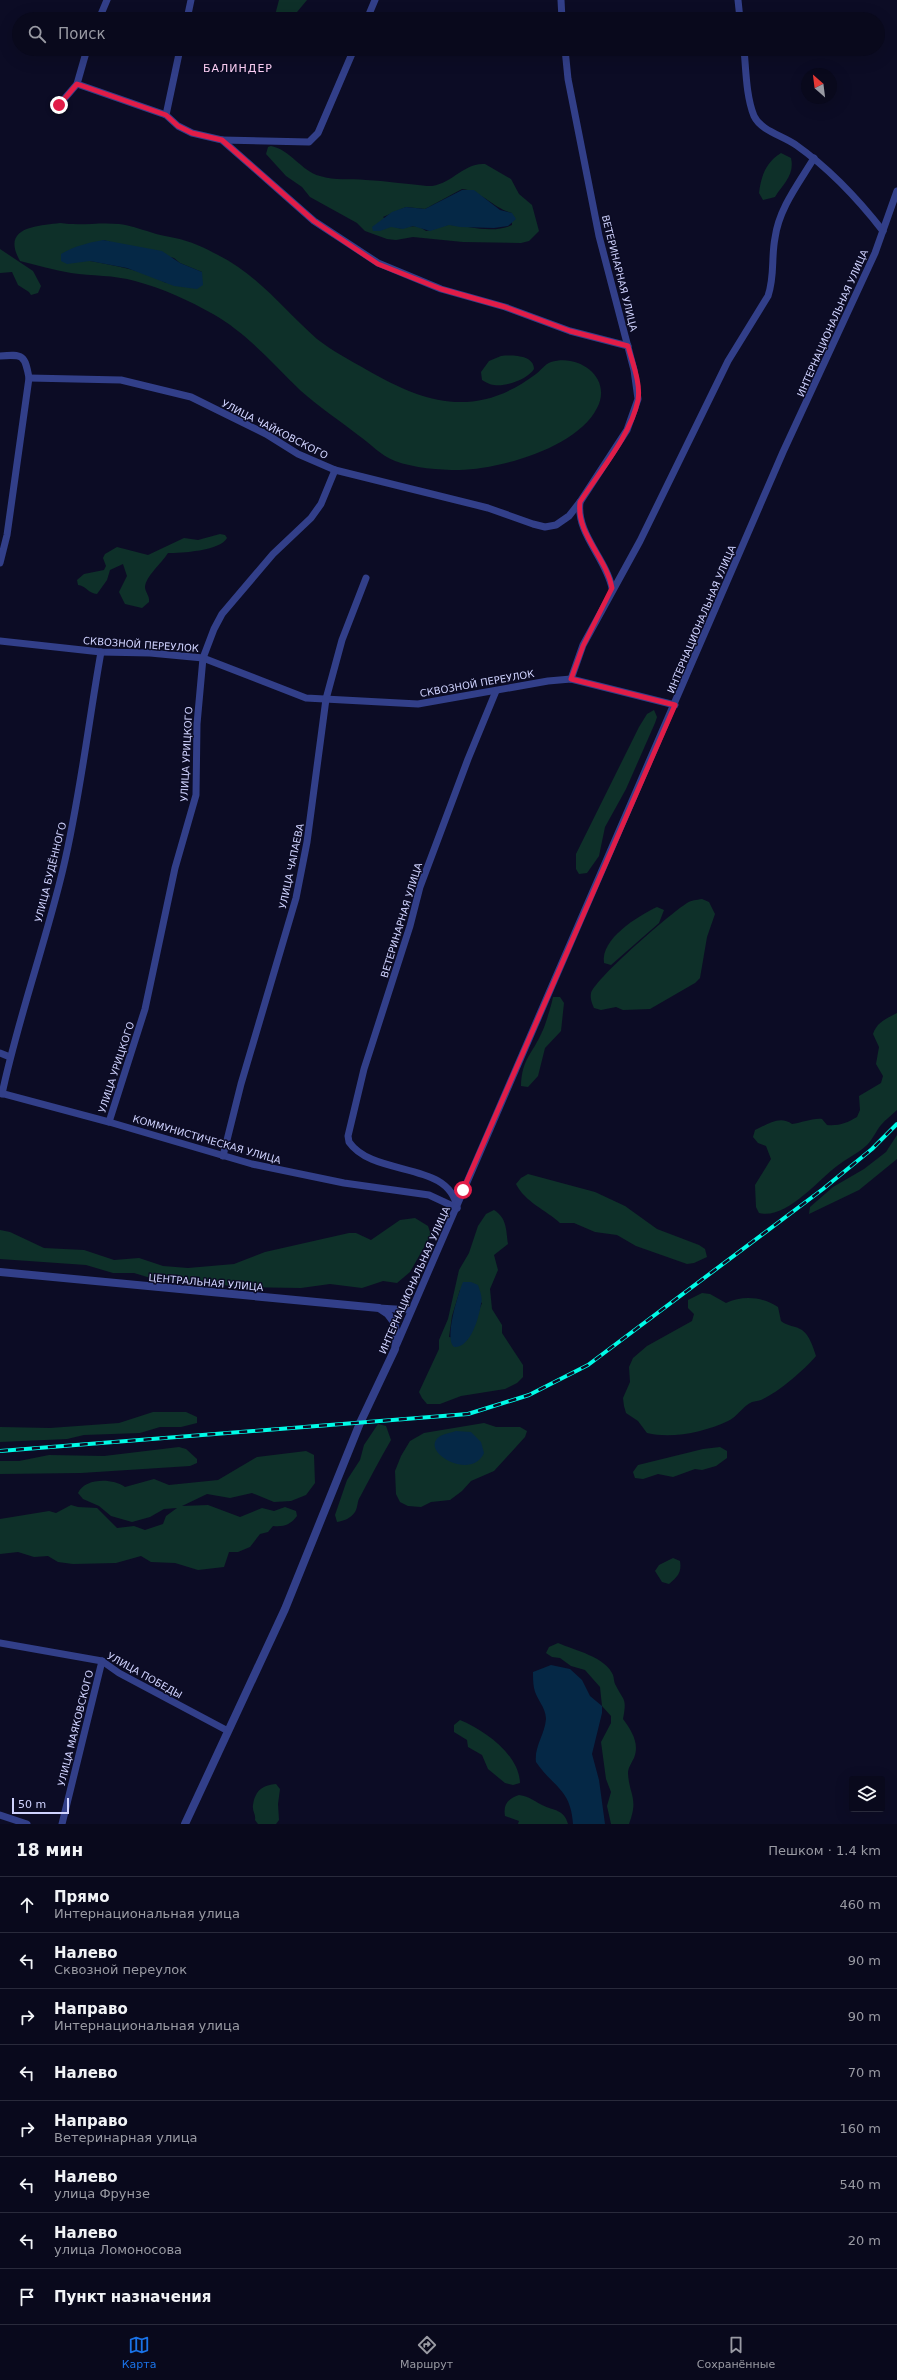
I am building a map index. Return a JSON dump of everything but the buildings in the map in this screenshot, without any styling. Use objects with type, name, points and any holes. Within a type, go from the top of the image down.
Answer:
[{"type":"street","points":[[102,12],[107,0]]},
{"type":"street","points":[[188,12],[191,0]]},
{"type":"street","points":[[370,12],[376,0]]},
{"type":"street","points":[[561,0],[562,12]]},
{"type":"street","points":[[738,0],[739,12]]},
{"type":"street","points":[[59,105],[77,84],[85,56]]},
{"type":"street","points":[[166,115],[179,56]]},
{"type":"street","points":[[77,84],[166,115],[178,126],[192,133],[222,140],[309,142],[318,133],[351,56]]},
{"type":"street","name":"ВЕТЕРИНАРНАЯ УЛИЦА","points":[[556,525],[569,516],[580,502],[627,430],[638,399],[637,386],[628,346],[599,236],[568,79],[566,56]]},
{"type":"street","points":[[745,56],[749,97],[754,117],[763,127],[794,144],[814,158],[860,202],[883,231]]},
{"type":"street","points":[[222,140],[308,217],[378,264],[441,289],[505,307],[570,331],[628,346]]},
{"type":"street","points":[[571,679],[583,646],[612,588],[640,541],[728,361],[768,296],[772,284],[777,228],[786,203],[814,158]]},
{"type":"street","name":"ИНТЕРНАЦИОНАЛЬНАЯ УЛИЦА","points":[[228,1731],[284,1609],[360,1423],[395,1349],[457,1208],[784,452],[883,231],[897,191]]},
{"type":"street","points":[[0,356],[14,355],[24,358],[29,378],[7,535],[0,563]]},
{"type":"street","name":"УЛИЦА ЧАЙКОВСКОГО","points":[[29,378],[121,380],[191,397],[266,434],[298,454],[335,470],[488,508],[545,527],[556,525]]},
{"type":"street","name":"УЛИЦА УРИЦКОГО","points":[[109,1122],[145,1009],[175,868],[191,818],[196,794],[197,724],[203,658],[214,629],[222,614],[273,554],[311,518],[321,504],[335,470]]},
{"type":"street","points":[[580,502],[579,513],[581,520],[608,570],[612,588]]},
{"type":"street","name":"УЛИЦА ЧАПАЕВА","points":[[223,1156],[241,1084],[296,898],[308,842],[326,699],[342,640],[366,578]]},
{"type":"street","name":"СКВОЗНОЙ ПЕРЕУЛОК","points":[[0,641],[101,652],[150,653],[203,658],[306,698],[418,704],[548,681],[571,679],[675,705]]},
{"type":"street","name":"УЛИЦА БУДЁННОГО","points":[[1,1094],[63,870],[78,802],[101,652]]},
{"type":"street","name":"ВЕТЕРИНАРНАЯ УЛИЦА","points":[[457,1208],[454,1197],[446,1185],[433,1178],[362,1156],[349,1142],[348,1136],[364,1069],[410,926],[420,887],[468,759],[496,691]]},
{"type":"street","points":[[0,1053],[10,1057]]},
{"type":"street","name":"КОММУНИСТИЧЕСКАЯ УЛИЦА","points":[[1,1094],[109,1122],[223,1156],[298,1174],[429,1195],[457,1208]]},
{"type":"street","name":"ЦЕНТРАЛЬНАЯ УЛИЦА","points":[[0,1272],[411,1310]]},
{"type":"street","points":[[379,1308],[388,1314],[396,1327],[395,1349]]},
{"type":"street","name":"УЛИЦА ПОБЕДЫ","points":[[0,1643],[102,1661],[119,1673],[228,1731]]},
{"type":"street","name":"УЛИЦА МАЯКОВСКОГО","points":[[62,1824],[102,1661]]},
{"type":"street","points":[[185,1824],[228,1731]]},
{"type":"street","points":[[0,1815],[28,1824]]},
{"type":"green space","points":[[279,0],[307,0],[297,12],[276,12]]},
{"type":"green space","points":[[271,146],[278,148],[313,173],[326,178],[337,179],[360,179],[427,186],[443,183],[463,170],[477,164],[485,164],[511,179],[519,194],[532,205],[539,231],[529,241],[521,243],[463,242],[413,237],[396,240],[387,239],[365,231],[357,223],[310,197],[302,187],[286,176],[266,154],[268,147]],"holes":[[[462,189],[469,190],[482,196],[505,211],[512,213],[512,225],[497,229],[481,229],[447,225],[426,231],[420,227],[414,226],[401,228],[396,227],[390,224],[383,217],[406,207],[425,209]]]},
{"type":"green space","points":[[781,153],[791,158],[792,164],[790,174],[775,197],[763,200],[759,193],[763,175],[768,165]]},
{"type":"green space","points":[[60,223],[104,223],[123,225],[181,239],[203,247],[245,272],[317,339],[329,348],[389,382],[431,398],[451,402],[472,401],[493,397],[514,388],[536,374],[549,363],[562,360],[572,361],[590,370],[597,378],[601,397],[597,408],[587,422],[573,434],[536,454],[495,466],[459,470],[427,468],[395,461],[380,453],[363,438],[315,403],[249,340],[226,322],[204,309],[165,291],[135,281],[71,273],[20,261],[15,249],[15,241],[18,234],[33,227]],"holes":[[[103,240],[174,258],[180,263],[202,272],[166,283],[139,272],[90,261]]]},
{"type":"green space","points":[[0,249],[33,271],[41,286],[38,293],[31,295],[18,285],[12,272],[0,273]]},
{"type":"green space","points":[[501,356],[526,358],[533,364],[534,369],[522,379],[504,385],[492,385],[482,380],[481,372],[489,361]]},
{"type":"green space","points":[[220,534],[225,535],[227,538],[217,546],[200,550],[168,553],[151,574],[146,583],[145,589],[149,602],[142,608],[125,604],[119,592],[127,576],[123,564],[110,570],[107,580],[97,594],[94,594],[83,586],[78,585],[77,580],[84,574],[104,570],[106,566],[103,558],[105,554],[117,547],[148,555],[184,538],[198,540]]},
{"type":"green space","points":[[654,710],[657,717],[655,723],[626,789],[605,827],[599,856],[587,873],[579,874],[576,869],[576,854],[639,727],[647,714]]},
{"type":"green space","points":[[702,899],[709,902],[715,914],[707,937],[700,978],[695,983],[650,1009],[623,1010],[616,1007],[601,1010],[594,1008],[591,993],[607,973],[635,946],[678,909],[689,902]]},
{"type":"green space","points":[[657,907],[664,910],[659,923],[611,965],[604,963],[604,954],[614,937],[631,922]]},
{"type":"green space","points":[[553,997],[560,997],[564,1003],[561,1031],[545,1048],[538,1076],[528,1087],[521,1086],[525,1063],[543,1029]]},
{"type":"green space","points":[[897,1013],[897,1110],[881,1125],[867,1145],[837,1166],[801,1198],[780,1211],[769,1214],[759,1213],[756,1207],[755,1185],[771,1159],[766,1146],[758,1143],[753,1137],[755,1130],[778,1120],[787,1121],[792,1124],[814,1119],[822,1119],[827,1125],[835,1125],[843,1124],[857,1117],[860,1110],[859,1096],[881,1083],[883,1076],[876,1064],[879,1047],[873,1034],[879,1024]]},
{"type":"green space","points":[[897,1135],[897,1159],[859,1190],[809,1214],[810,1207],[833,1187],[864,1169],[886,1152]]},
{"type":"green space","points":[[528,1174],[595,1192],[625,1206],[657,1229],[699,1245],[705,1249],[707,1257],[694,1263],[687,1264],[636,1246],[617,1235],[595,1232],[574,1223],[560,1223],[530,1201],[516,1184],[521,1178]]},
{"type":"green space","points":[[494,1210],[498,1213],[504,1221],[506,1229],[508,1244],[494,1255],[498,1270],[490,1289],[492,1309],[502,1325],[502,1333],[523,1365],[523,1377],[517,1383],[505,1389],[461,1396],[440,1404],[427,1404],[419,1392],[439,1349],[439,1340],[448,1319],[459,1270],[469,1253],[478,1226],[486,1214]],"holes":[[[460,1290],[482,1303],[467,1340],[449,1337],[452,1316]]]},
{"type":"green space","points":[[415,1218],[428,1226],[431,1235],[410,1272],[397,1283],[383,1281],[362,1288],[330,1284],[301,1288],[245,1287],[154,1279],[134,1273],[113,1273],[86,1265],[0,1259],[0,1230],[10,1232],[44,1248],[84,1250],[114,1260],[139,1258],[163,1266],[188,1268],[234,1264],[265,1252],[349,1233],[356,1233],[371,1240],[400,1220]]},
{"type":"green space","points":[[702,1293],[710,1294],[726,1303],[732,1300],[753,1298],[766,1301],[778,1307],[781,1321],[805,1332],[811,1342],[816,1356],[805,1368],[783,1386],[761,1400],[752,1402],[728,1421],[699,1431],[678,1435],[657,1435],[647,1433],[638,1421],[626,1413],[624,1406],[623,1398],[630,1382],[629,1367],[633,1358],[647,1346],[692,1321],[694,1314],[688,1308],[688,1300]]},
{"type":"green space","points":[[153,1412],[186,1412],[197,1417],[197,1423],[181,1427],[160,1427],[140,1433],[84,1435],[67,1439],[0,1442],[0,1427],[50,1428],[119,1423]]},
{"type":"green space","points":[[484,1423],[496,1427],[520,1427],[527,1431],[525,1437],[494,1471],[471,1481],[462,1491],[450,1500],[431,1502],[421,1507],[408,1506],[400,1502],[396,1494],[395,1471],[401,1456],[410,1441],[424,1433]]},
{"type":"green space","points":[[378,1424],[386,1426],[391,1440],[359,1499],[355,1512],[347,1519],[337,1522],[335,1515],[347,1480],[360,1460],[364,1445]]},
{"type":"green space","points":[[179,1447],[186,1449],[197,1459],[197,1463],[190,1466],[81,1473],[0,1474],[0,1461],[19,1461],[49,1455],[104,1456]]},
{"type":"green space","points":[[720,1447],[727,1451],[727,1458],[716,1466],[702,1470],[695,1469],[673,1477],[658,1474],[643,1479],[635,1478],[633,1472],[638,1465],[703,1449]]},
{"type":"green space","points":[[306,1451],[314,1455],[315,1483],[306,1495],[291,1501],[274,1502],[252,1493],[230,1498],[207,1494],[182,1506],[208,1505],[240,1517],[262,1508],[274,1511],[285,1507],[296,1511],[297,1516],[292,1522],[284,1526],[273,1526],[268,1532],[260,1534],[250,1547],[238,1552],[229,1552],[224,1567],[198,1570],[175,1563],[151,1562],[141,1556],[116,1563],[73,1564],[58,1562],[48,1556],[34,1557],[18,1552],[0,1554],[0,1519],[49,1511],[56,1513],[71,1505],[97,1508],[117,1528],[134,1526],[145,1530],[163,1524],[166,1516],[177,1508],[164,1509],[150,1517],[132,1522],[111,1516],[99,1506],[83,1499],[78,1493],[86,1484],[106,1481],[120,1484],[125,1487],[154,1479],[169,1485],[218,1480],[257,1457]]},
{"type":"green space","points":[[673,1558],[680,1561],[680,1572],[669,1584],[662,1582],[655,1571],[659,1565]]},
{"type":"green space","points":[[558,1643],[589,1655],[604,1663],[613,1675],[615,1684],[624,1700],[625,1707],[623,1719],[632,1732],[636,1747],[636,1752],[629,1767],[628,1773],[633,1797],[632,1815],[629,1824],[611,1824],[607,1806],[611,1792],[606,1779],[601,1742],[611,1723],[611,1716],[602,1706],[600,1687],[585,1670],[571,1666],[560,1658],[552,1657],[546,1653],[549,1647]]},
{"type":"green space","points":[[460,1720],[479,1730],[499,1744],[514,1762],[520,1783],[513,1785],[505,1783],[488,1769],[482,1755],[468,1747],[467,1740],[454,1732],[454,1725]]},
{"type":"green space","points":[[276,1784],[280,1789],[278,1804],[279,1820],[276,1824],[258,1824],[255,1820],[253,1807],[255,1796],[263,1787]]},
{"type":"green space","points":[[519,1795],[558,1811],[564,1816],[568,1824],[518,1824],[519,1821],[505,1816],[505,1808],[509,1800]]},
{"type":"water","points":[[462,190],[474,190],[500,210],[512,213],[516,219],[508,226],[494,228],[460,227],[449,225],[430,231],[413,226],[403,229],[391,227],[380,231],[373,231],[372,227],[392,212],[406,207],[425,209]]},
{"type":"water","points":[[103,240],[162,251],[180,263],[202,272],[203,285],[197,289],[174,286],[127,268],[90,261],[67,264],[61,261],[61,254],[66,251],[81,245]]},
{"type":"water","points":[[463,1282],[471,1282],[478,1285],[482,1302],[473,1331],[465,1343],[454,1347],[451,1342],[450,1335],[451,1326],[455,1306]]},
{"type":"water","points":[[456,1431],[471,1432],[481,1442],[484,1453],[478,1461],[461,1465],[444,1458],[438,1452],[435,1446],[436,1440],[443,1435]]},
{"type":"water","points":[[551,1665],[570,1669],[582,1680],[590,1696],[602,1706],[602,1713],[592,1754],[599,1780],[605,1824],[573,1824],[572,1812],[565,1796],[536,1762],[538,1746],[544,1730],[546,1715],[535,1692],[533,1672]]},
{"type":"railway","points":[[0,1451],[468,1414],[529,1395],[588,1365],[823,1189],[872,1149],[897,1124]]},
{"type":"district","name":"БАЛИНДЕР","points":[[238,68]]},
{"type":"route","points":[[59,105],[68,97],[77,84],[166,115],[178,126],[192,133],[222,140],[297,208],[378,264],[441,289],[505,307],[570,331],[628,346],[634,370],[638,399],[627,430],[580,502],[579,513],[589,539],[608,570],[612,588],[583,646],[571,679],[675,705],[494,1124],[463,1190]]}]
